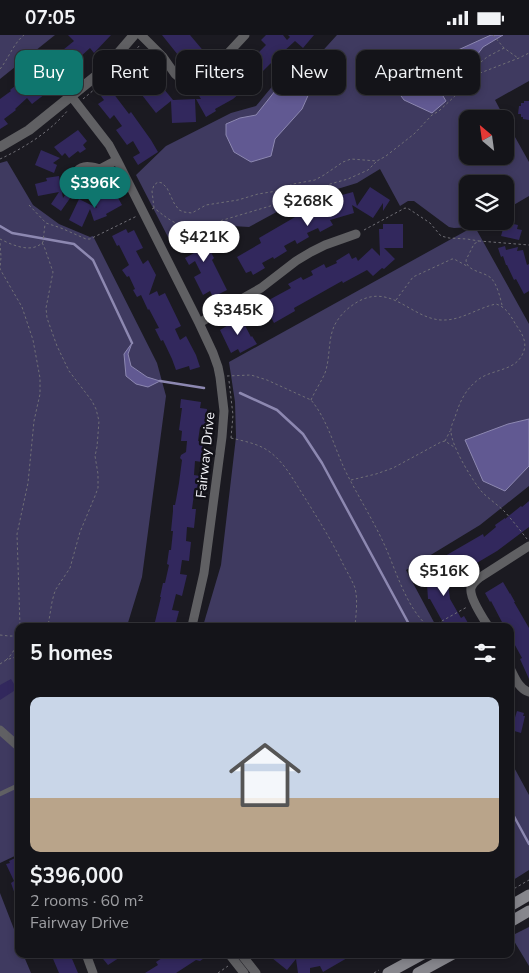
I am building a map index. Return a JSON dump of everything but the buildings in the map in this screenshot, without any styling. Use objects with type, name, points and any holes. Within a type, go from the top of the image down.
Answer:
[{"type":"main road","points":[[514,903],[529,895]]},
{"type":"main road","points":[[514,920],[529,911]]},
{"type":"main road","points":[[388,973],[416,958]]},
{"type":"main road","points":[[418,973],[446,958]]},
{"type":"street","points":[[0,147],[29,130],[106,67],[134,35]]},
{"type":"street","points":[[141,35],[163,57],[175,74],[187,84],[218,64],[245,35]]},
{"type":"street","name":"Fairway Drive","points":[[71,96],[109,145],[203,321],[220,377],[224,411],[222,437],[204,573],[193,623]]},
{"type":"street","points":[[100,169],[117,160]]},
{"type":"street","points":[[203,321],[261,288],[311,252],[356,234]]},
{"type":"street","points":[[486,623],[472,596],[471,588],[474,583],[529,546]]},
{"type":"street","points":[[514,676],[520,687],[529,692]]},
{"type":"street","points":[[0,730],[15,743]]},
{"type":"street","points":[[88,958],[94,973]]},
{"type":"street","points":[[235,958],[244,973]]},
{"type":"street","points":[[237,958],[256,973]]},
{"type":"lane","points":[[0,793],[15,787]]},
{"type":"path","points":[[0,69],[13,47],[24,35]]},
{"type":"path","points":[[493,35],[504,48],[519,58]]},
{"type":"path","points":[[480,64],[487,57],[504,48]]},
{"type":"path","points":[[480,73],[529,53]]},
{"type":"path","points":[[378,161],[351,159],[343,162],[315,181],[293,184],[277,191],[238,200],[206,205],[192,213],[184,213],[179,209],[167,188],[158,182],[154,185],[152,191],[154,208],[168,219],[182,226],[192,228],[314,193],[368,171],[378,161],[414,134],[432,115],[456,95]]},
{"type":"path","points":[[29,205],[46,223],[86,239],[90,239],[154,208]]},
{"type":"path","points":[[356,234],[405,208],[414,211],[430,223],[441,237],[529,245]]},
{"type":"path","points":[[46,223],[42,243],[52,272],[46,308],[47,318],[69,371],[92,401],[99,421],[95,456],[98,488],[80,532],[70,568],[54,594],[48,623]]},
{"type":"path","points":[[0,239],[23,247],[36,247],[42,243]]},
{"type":"path","points":[[468,267],[465,261],[474,244],[479,241]]},
{"type":"path","points":[[0,243],[0,269],[22,307],[33,340],[40,378],[40,394],[34,421],[28,483],[17,535],[20,623]]},
{"type":"path","points":[[395,300],[413,277],[454,259],[486,275],[493,281],[499,293],[502,307]]},
{"type":"path","points":[[311,400],[325,372],[333,328],[343,313],[351,306],[370,297],[385,297],[435,319],[444,320],[496,304],[509,313],[521,332],[525,342],[525,349],[522,357],[515,363],[485,375],[468,389],[445,441]]},
{"type":"path","points":[[220,377],[251,375],[311,400],[329,431],[356,493],[372,519],[403,590],[424,623]]},
{"type":"path","points":[[450,430],[455,447],[477,485],[483,493],[504,511],[529,541]]},
{"type":"path","points":[[222,437],[258,445],[274,455],[287,471],[318,518],[351,579],[356,599],[355,623]]},
{"type":"path","points":[[350,480],[393,468],[437,443],[445,441],[455,447]]},
{"type":"path","points":[[438,623],[475,602]]},
{"type":"path","points":[[0,635],[15,636]]},
{"type":"path","points":[[0,664],[10,656],[15,649]]},
{"type":"path","points":[[6,660],[15,657]]},
{"type":"path","points":[[514,889],[529,880]]},
{"type":"path","points":[[218,973],[232,958]]},
{"type":"shaded area","points":[[0,35],[55,35],[36,50],[15,50],[15,67],[0,79]]},
{"type":"shaded area","points":[[337,35],[529,35],[529,81],[495,100],[500,110],[459,110],[459,165],[514,165],[514,135],[529,162],[529,196],[514,205],[514,175],[459,175],[459,228],[454,228],[449,227],[414,201],[408,201],[400,206],[380,169],[357,183],[295,202],[249,227],[215,225],[168,237],[136,175],[166,146],[231,113],[256,106],[272,87],[272,95],[346,95],[346,50],[323,50]]},
{"type":"shaded area","points":[[491,35],[503,35],[483,47],[480,51],[458,50]]},
{"type":"shaded area","points":[[272,95],[308,95],[302,109],[275,139],[271,156],[251,162],[234,152],[226,135],[226,124],[240,118],[256,115]]},
{"type":"shaded area","points":[[400,95],[444,95],[446,101],[432,113],[404,100]]},
{"type":"shaded area","points":[[7,161],[33,205],[59,224],[90,237],[93,236],[157,363],[166,396],[142,577],[128,623],[15,623],[15,856],[0,863],[0,163]]},
{"type":"shaded area","points":[[468,230],[477,230],[529,324],[529,486],[480,525],[406,570],[434,623],[204,623],[221,565],[236,437],[235,402],[229,362]]},
{"type":"shaded area","points":[[132,343],[128,354],[131,366],[147,377],[160,381],[148,387],[136,384],[126,376],[124,354]]},
{"type":"shaded area","points":[[529,419],[529,466],[505,491],[483,481],[465,440],[508,424]]},
{"type":"shaded area","points":[[514,767],[529,795],[529,870],[514,879]]},
{"type":"shaded area","points":[[0,893],[15,932],[15,958],[25,958],[31,973],[0,973]]},
{"type":"shaded area","points":[[529,927],[529,966],[514,941],[514,934]]},
{"type":"waterway","points":[[0,226],[12,233],[74,244],[93,260],[132,343]]},
{"type":"waterway","points":[[160,381],[204,388]]},
{"type":"waterway","points":[[240,393],[277,410],[303,434],[322,463],[408,623]]},
{"type":"waterway","points":[[514,816],[529,844]]}]
